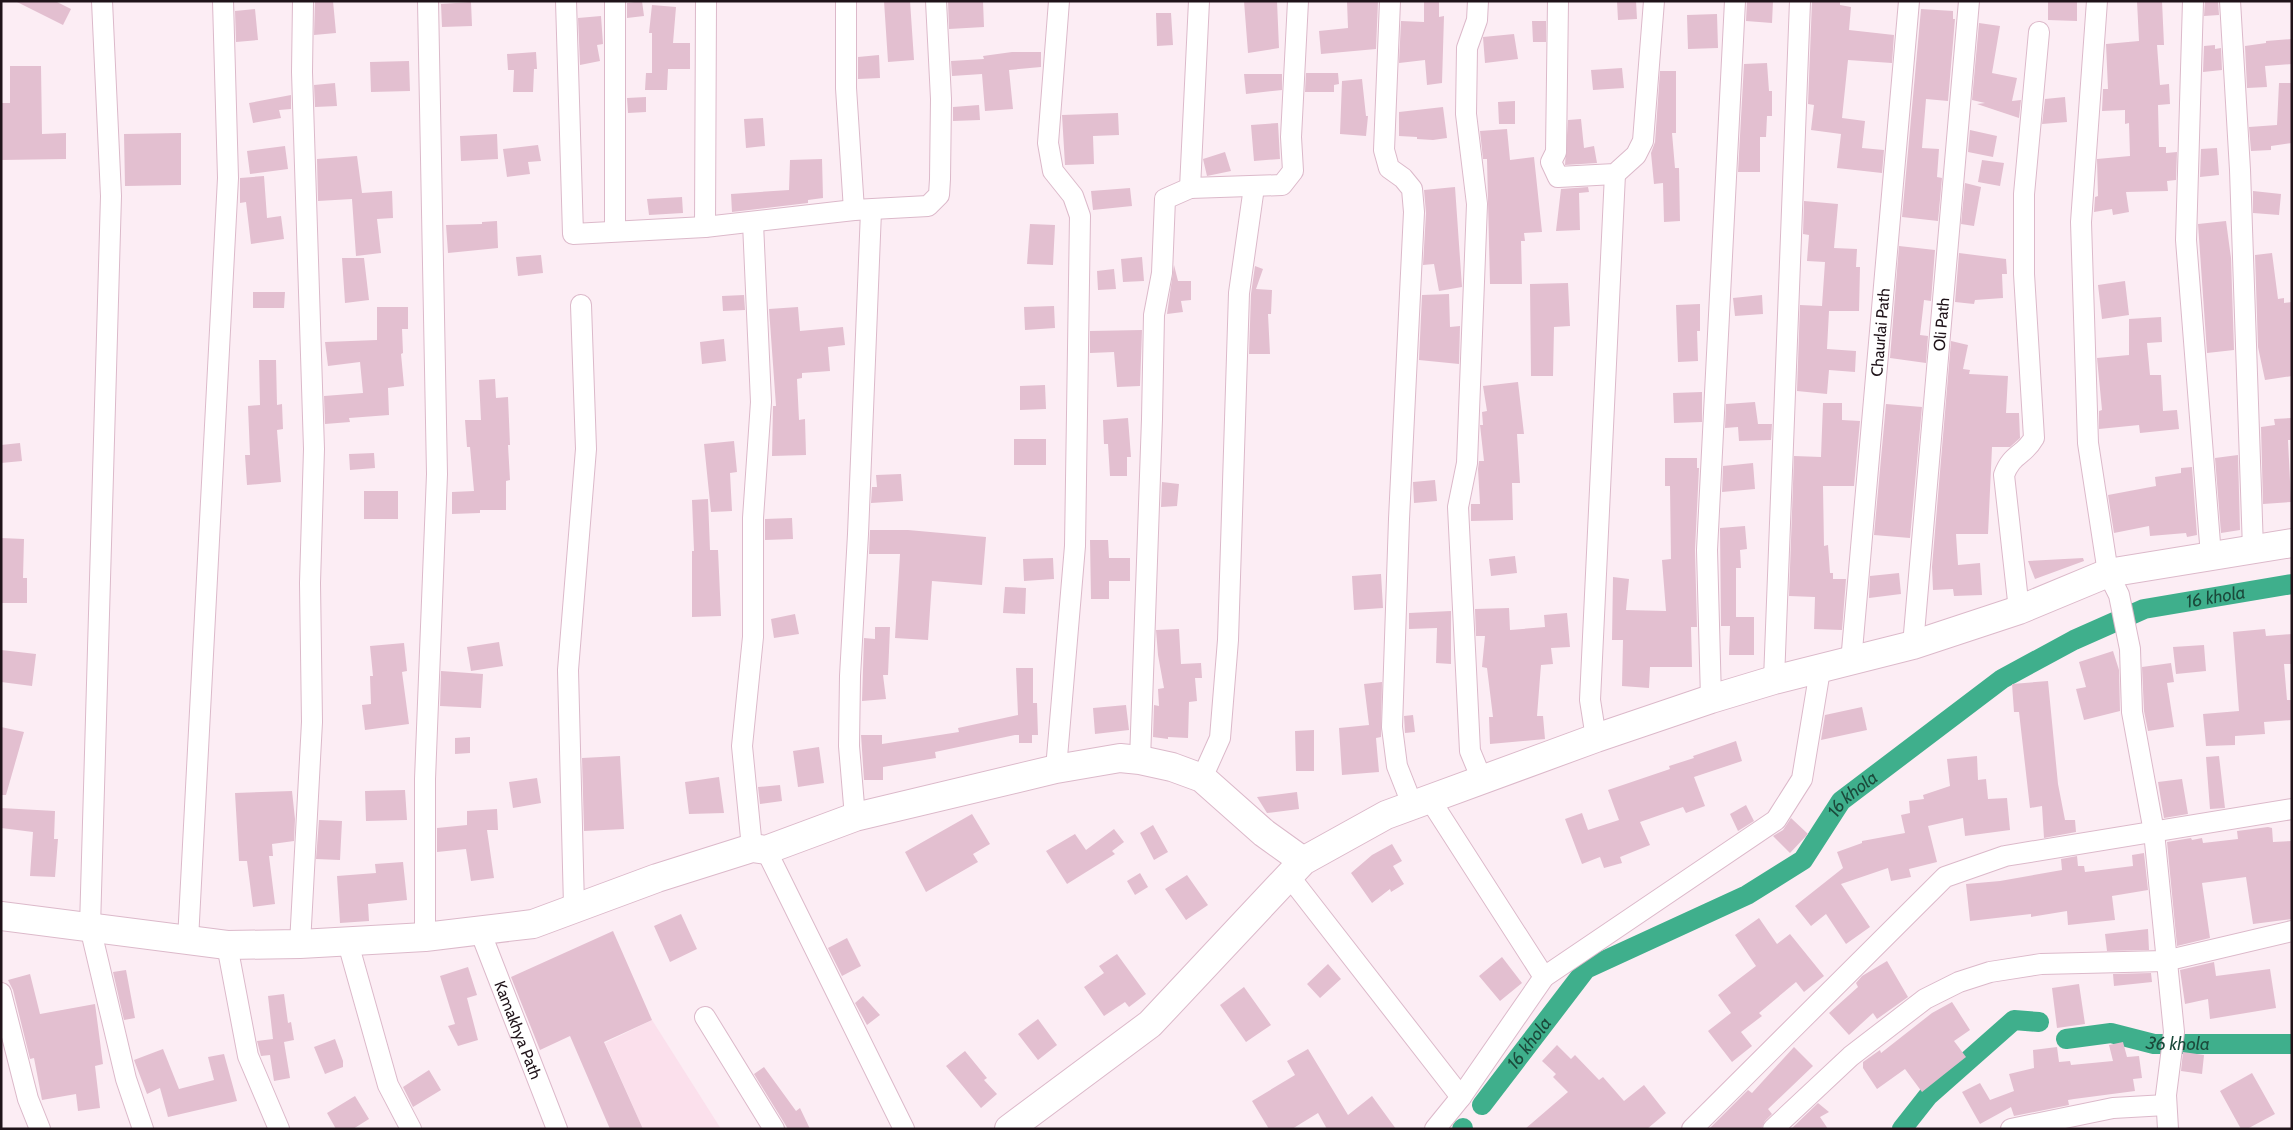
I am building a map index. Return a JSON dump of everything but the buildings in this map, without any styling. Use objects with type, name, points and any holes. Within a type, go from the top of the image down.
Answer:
[{"type":"street","points":[[102,1],[112,196],[90,927],[126,1079],[143,1129]]},
{"type":"street","points":[[188,940],[228,178],[223,1]]},
{"type":"street","points":[[300,944],[312,722],[310,583],[314,449],[302,72],[302,1]]},
{"type":"street","points":[[425,937],[425,779],[437,474],[428,1]]},
{"type":"street","points":[[566,1],[573,234],[752,223],[928,206],[939,195],[941,99],[936,1]]},
{"type":"street","points":[[615,231],[616,1]]},
{"type":"street","points":[[705,226],[706,1]]},
{"type":"street","points":[[846,1],[846,88],[863,211],[858,534],[850,676],[849,746],[855,817]]},
{"type":"street","points":[[1056,769],[1075,546],[1080,216],[1073,196],[1053,171],[1048,144],[1058,1]]},
{"type":"street","points":[[1190,188],[1199,1]]},
{"type":"street","points":[[1140,760],[1154,315],[1162,273],[1165,199],[1190,188],[1282,185],[1293,171],[1291,137],[1298,1]]},
{"type":"street","points":[[1390,1],[1384,150],[1390,168],[1404,178],[1412,189],[1414,212],[1399,519],[1392,727],[1397,766],[1544,977]]},
{"type":"street","points":[[1478,1],[1477,20],[1467,48],[1466,114],[1476,204],[1467,464],[1458,508],[1470,751],[1482,780]]},
{"type":"street","points":[[1558,1],[1556,152],[1551,162],[1558,176],[1615,174],[1636,155],[1643,142],[1654,1]]},
{"type":"street","points":[[1711,699],[1707,550],[1735,1]]},
{"type":"street","points":[[1774,680],[1800,1]]},
{"type":"street","name":"Chaurlai Path","points":[[1851,662],[1909,1]]},
{"type":"street","name":"Oli Path","points":[[1913,645],[1969,1]]},
{"type":"street","points":[[2097,1],[2081,222],[2088,443],[2114,584],[2130,649],[2132,712],[2154,832],[2165,962],[2174,1032],[2166,1105],[2168,1129]]},
{"type":"street","points":[[2193,1],[2186,240],[2211,556]]},
{"type":"street","points":[[2230,1],[2240,170],[2253,548]]},
{"type":"street","points":[[2019,610],[2004,475],[2009,462],[2028,449],[2034,438],[2024,274],[2024,194],[2039,32]]},
{"type":"street","points":[[1596,738],[1590,700],[1615,174]]},
{"type":"street","points":[[1202,778],[1220,738],[1228,640],[1239,293],[1254,187]]},
{"type":"street","points":[[752,223],[761,402],[753,518],[753,637],[742,746],[759,849],[904,1129]]},
{"type":"street","points":[[574,906],[568,670],[586,449],[581,305]]},
{"type":"street","points":[[1009,1129],[1150,1024],[1296,869],[1386,815],[1596,738],[1774,680],[1820,670],[1913,645],[2019,610],[2211,556],[2292,543]]},
{"type":"street","points":[[1435,1129],[1461,1097],[1544,977],[1776,820],[1802,780],[1820,670]]},
{"type":"street","points":[[1,916],[227,945],[300,944],[425,937],[533,924],[574,906],[759,849],[855,817],[1056,769],[1120,758],[1140,760],[1172,767],[1202,778],[1264,833],[1296,869],[1461,1097]]},
{"type":"street","points":[[1692,1129],[1945,877],[2005,856],[2292,808]]},
{"type":"street","name":"Kamakhya Path","points":[[480,931],[557,1129]]},
{"type":"street","points":[[1773,1129],[1850,1056],[1925,999],[1959,982],[1990,972],[2041,964],[2165,962],[2292,931]]},
{"type":"street","points":[[348,942],[388,1084],[411,1129]]},
{"type":"street","points":[[227,945],[248,1056],[279,1129]]},
{"type":"street","points":[[1,993],[28,1098],[40,1129]]},
{"type":"street","points":[[705,1017],[774,1129]]},
{"type":"street","points":[[2011,1129],[2113,1108],[2166,1105]]},
{"type":"shaded area","points":[[652,1020],[721,1129],[643,1129],[605,1043]]},
{"type":"waterway","name":"16 khola","points":[[1482,1105],[1586,969],[1747,895],[1803,860],[1841,801],[2002,679],[2074,640],[2144,609],[2292,584]]},
{"type":"waterway","name":"36 khola","points":[[1902,1129],[1928,1096],[2014,1020],[2039,1022]]},
{"type":"waterway","name":"36 khola","points":[[2066,1039],[2111,1033],[2154,1044],[2292,1044]]}]
